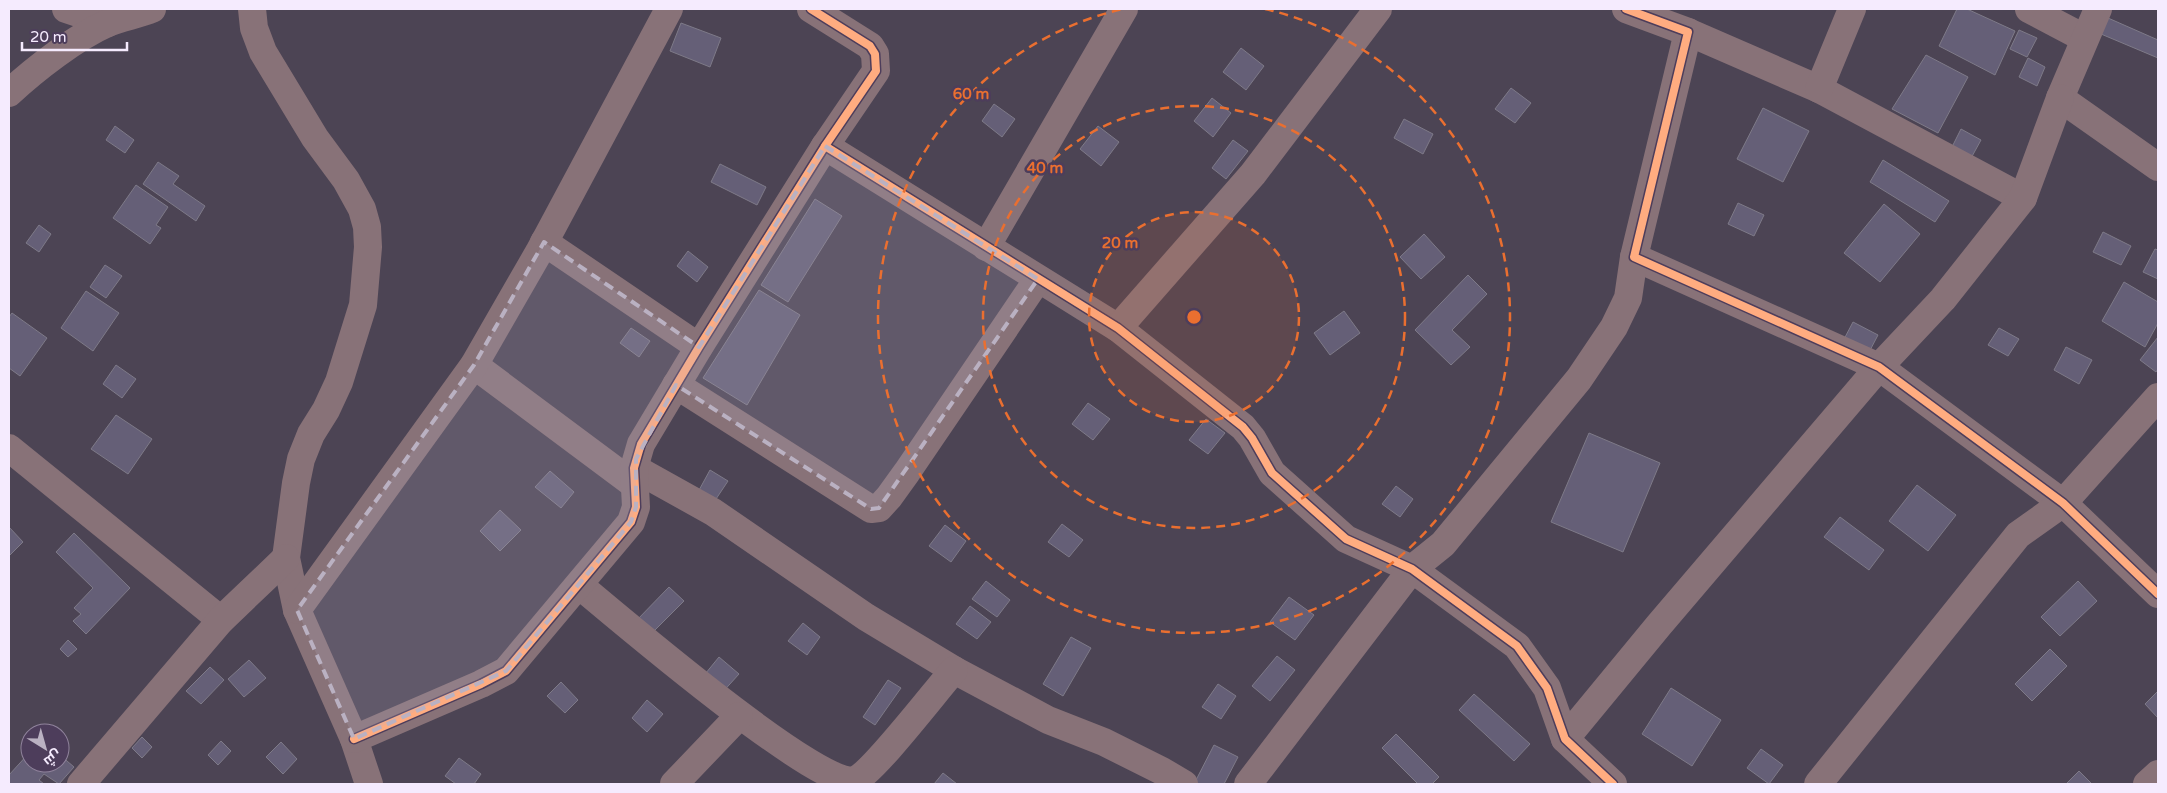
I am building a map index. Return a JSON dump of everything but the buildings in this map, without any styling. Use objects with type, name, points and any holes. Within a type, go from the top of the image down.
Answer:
[{"type":"street","points":[[66,9],[108,23]]},
{"type":"street","points":[[9,93],[27,76],[66,48],[108,23],[140,15],[152,9]]},
{"type":"street","points":[[252,9],[254,28],[263,52],[315,138],[346,180],[362,209],[367,227],[366,274],[361,313],[339,382],[326,410],[311,434],[301,459],[294,492],[286,558],[297,610],[354,739],[369,784]]},
{"type":"street","points":[[297,610],[474,365],[544,242],[669,9]]},
{"type":"street","points":[[354,739],[481,684],[506,670],[631,522],[636,507],[634,476],[641,444],[824,146],[876,71],[877,62],[870,46],[811,9]]},
{"type":"street","points":[[986,247],[1124,9]]},
{"type":"street","points":[[1118,328],[1253,174],[1378,9]]},
{"type":"street","points":[[1626,9],[1688,32],[1819,89],[2023,198]]},
{"type":"street","points":[[1819,89],[1852,9]]},
{"type":"street","points":[[2029,9],[2084,38]]},
{"type":"street","points":[[1565,739],[1658,625],[1879,367],[1943,299],[2023,198],[2060,98],[2098,9]]},
{"type":"street","points":[[1248,784],[1412,569],[1443,544],[1579,379],[1614,327],[1628,298],[1634,257],[1688,32]]},
{"type":"street","points":[[2060,98],[2158,167]]},
{"type":"street","points":[[824,146],[1118,328],[1243,427],[1252,438],[1272,473],[1346,540],[1412,569],[1517,646],[1547,688],[1565,739],[1613,784]]},
{"type":"street","points":[[544,242],[699,347]]},
{"type":"street","points":[[1634,257],[1879,367],[2063,503],[2158,594]]},
{"type":"street","points":[[676,385],[871,509],[879,508],[907,472],[1038,279]]},
{"type":"street","points":[[474,365],[634,476],[713,512],[866,617],[954,670],[1048,720],[1104,742],[1184,784]]},
{"type":"street","points":[[1818,784],[2018,535],[2063,503],[2158,397]]},
{"type":"street","points":[[9,448],[221,620]]},
{"type":"street","points":[[81,784],[221,620],[286,558]]},
{"type":"street","points":[[579,585],[739,716],[813,764],[845,781],[855,780],[880,758],[954,670]]},
{"type":"street","points":[[674,784],[739,716]]},
{"type":"street","points":[[2147,784],[2158,774]]},
{"type":"highlighted area","points":[[825,146],[1038,279],[879,508],[871,509],[676,385],[636,459],[636,507],[631,522],[506,671],[354,739],[297,610],[474,365],[544,242],[699,347]]},
{"type":"cycle path","points":[[354,739],[481,684],[506,671],[631,522],[636,507],[634,468],[641,444],[699,347],[825,146],[876,71],[875,54],[870,46],[811,9]]},
{"type":"cycle path","points":[[1626,9],[1688,32],[1634,257],[1879,367],[2063,503],[2158,594]]},
{"type":"cycle path","points":[[825,146],[1118,328],[1243,427],[1252,438],[1272,473],[1346,539],[1412,569],[1517,646],[1547,688],[1565,739],[1613,784]]}]
